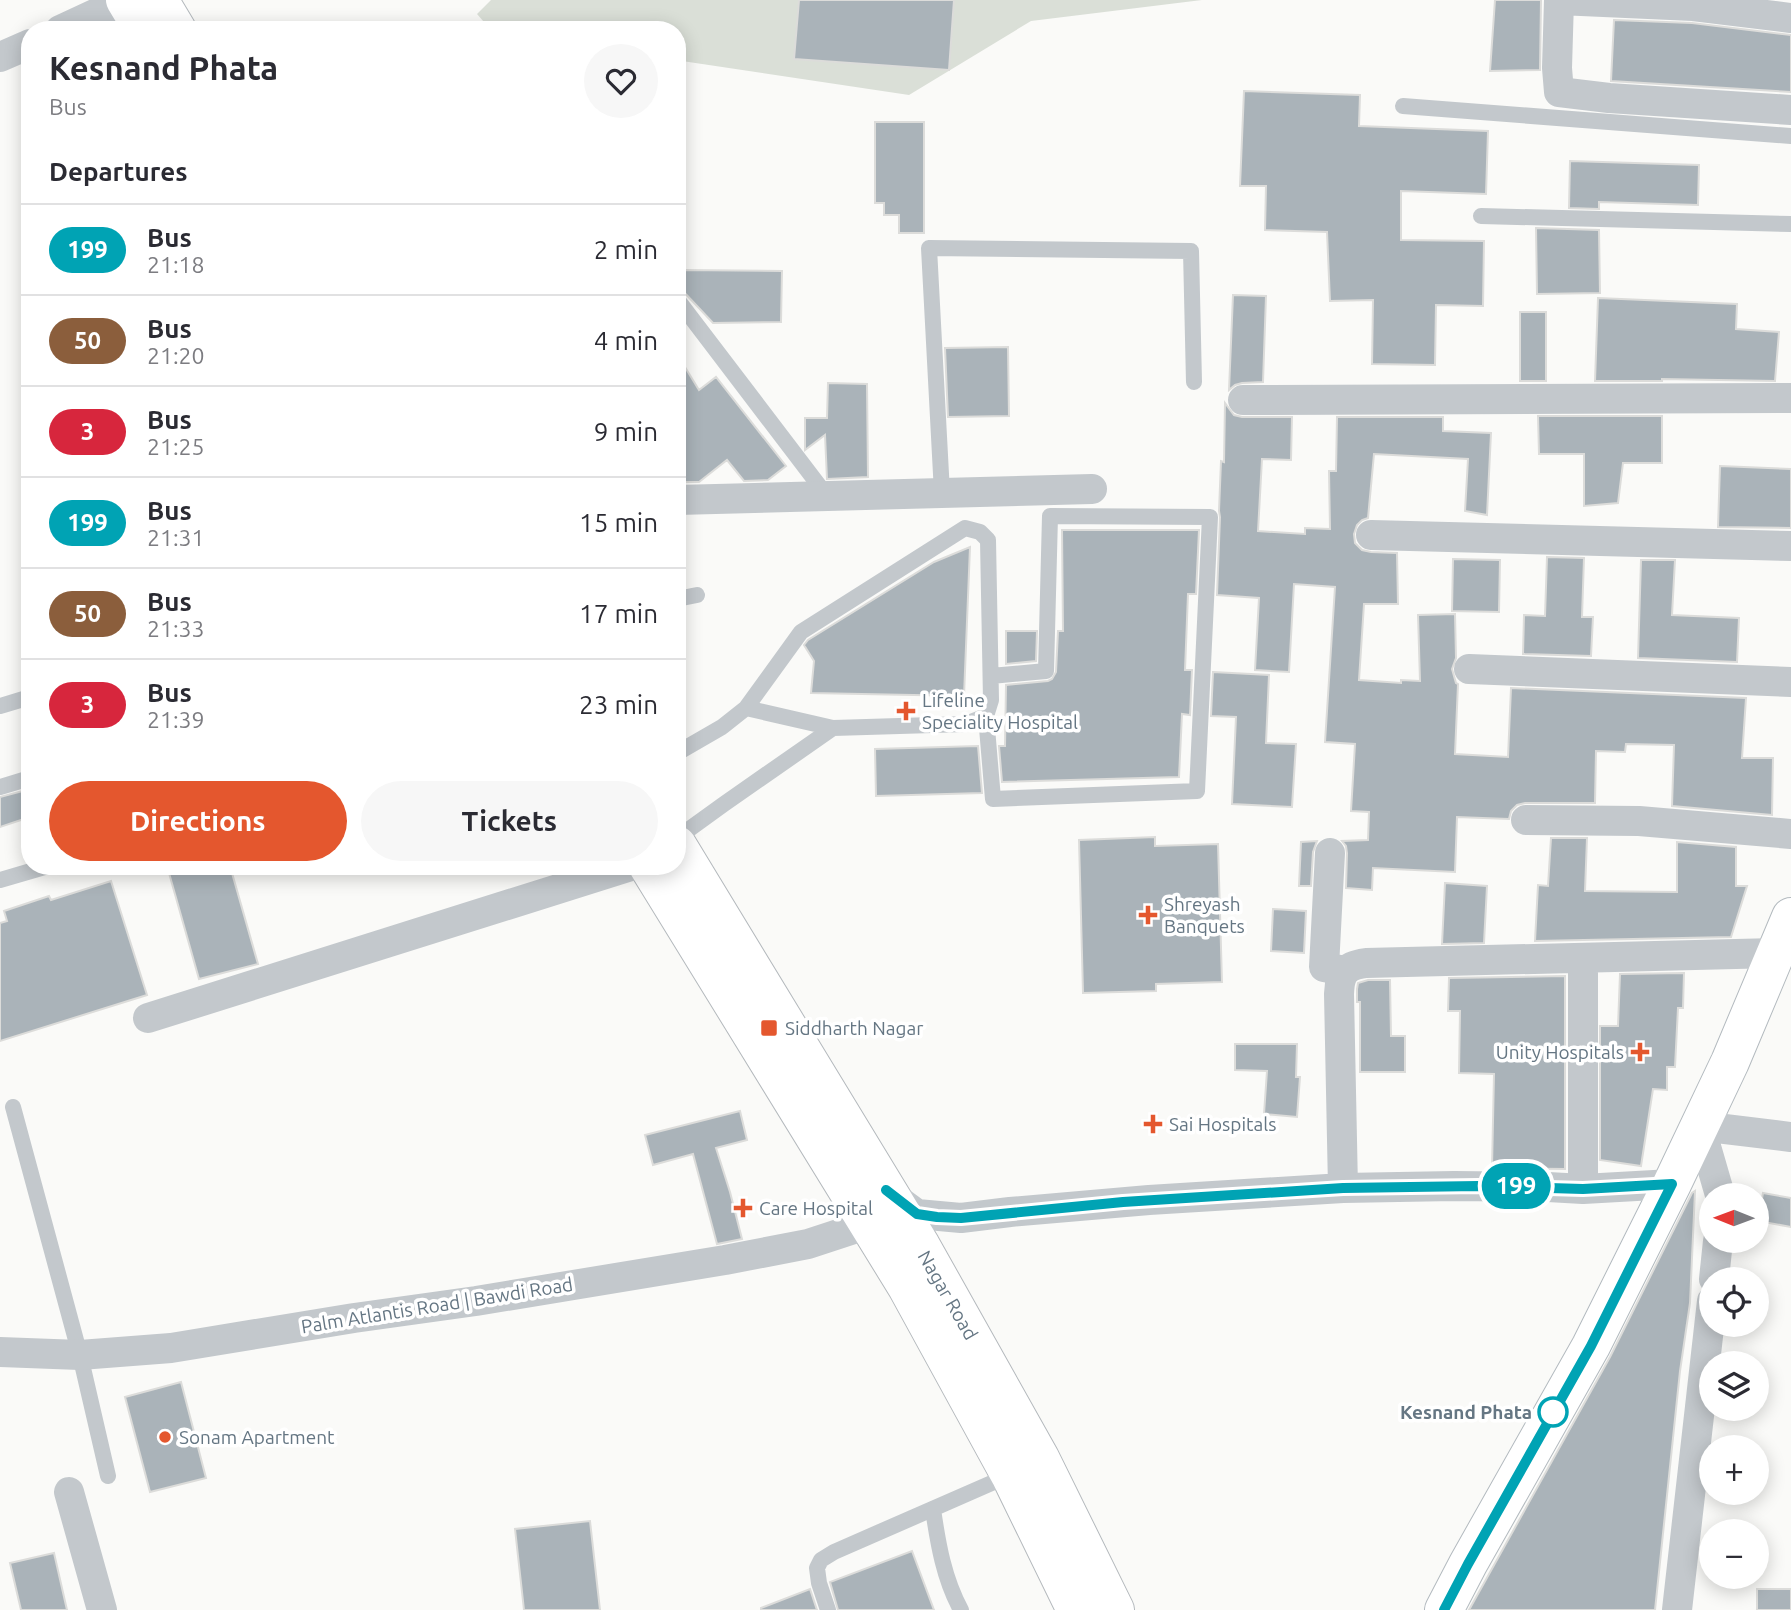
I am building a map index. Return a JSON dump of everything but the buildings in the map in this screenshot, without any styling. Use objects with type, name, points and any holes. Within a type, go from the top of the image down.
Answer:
[{"type":"main road","points":[[125,0],[138,21]]},
{"type":"main road","points":[[159,0],[172,21]]},
{"type":"main road","name":"Nagar Road","points":[[658,875],[693,906],[886,1190],[921,1246],[1040,1458],[1115,1610]]},
{"type":"main road","name":"Nagar Road","points":[[685,875],[693,906],[1010,1475],[1076,1610]]},
{"type":"main road","points":[[1444,1610],[1591,1346],[1730,1062],[1791,917]]},
{"type":"street","points":[[80,21],[125,0]]},
{"type":"street","points":[[1791,18],[1694,3],[1559,0],[1557,68],[1559,92],[1609,98],[1791,110]]},
{"type":"street","points":[[0,57],[21,48]]},
{"type":"street","points":[[1243,400],[1791,398]]},
{"type":"street","points":[[686,500],[1092,489]]},
{"type":"street","points":[[1371,535],[1791,546]]},
{"type":"street","points":[[1469,669],[1791,682]]},
{"type":"street","points":[[1526,820],[1639,821],[1791,834]]},
{"type":"street","points":[[1330,853],[1324,967],[1345,971]]},
{"type":"street","points":[[148,1018],[602,875]]},
{"type":"street","points":[[1343,1188],[1339,994],[1340,980],[1352,965],[1776,953]]},
{"type":"street","points":[[1583,958],[1583,1189]]},
{"type":"street","points":[[1717,1183],[1700,1126],[1791,1136]]},
{"type":"street","points":[[886,1190],[917,1214],[961,1218],[1123,1202],[1343,1188],[1481,1186],[1583,1189],[1672,1184]]},
{"type":"street","name":"Palm Atlantis Road | Bawdi Road","points":[[0,1352],[80,1355],[171,1348],[673,1268],[808,1244],[869,1224]]},
{"type":"street","points":[[1677,1610],[1708,1337]]},
{"type":"street","points":[[69,1492],[102,1610]]},
{"type":"lane","points":[[1403,106],[1791,136]]},
{"type":"lane","points":[[1481,216],[1791,224]]},
{"type":"lane","points":[[942,493],[929,247],[1191,251],[1194,382]]},
{"type":"lane","points":[[686,311],[827,496]]},
{"type":"lane","points":[[686,747],[722,727],[746,708],[801,632],[965,528],[980,532],[988,540],[991,676],[992,700],[986,716],[993,799],[1197,791],[1210,517],[1049,516],[1046,671],[991,676]]},
{"type":"lane","points":[[686,597],[697,595]]},
{"type":"lane","points":[[0,706],[21,700]]},
{"type":"lane","points":[[746,708],[833,728],[966,724],[986,716]]},
{"type":"lane","points":[[686,831],[833,728]]},
{"type":"lane","points":[[0,787],[21,781]]},
{"type":"lane","points":[[0,880],[21,874]]},
{"type":"lane","points":[[13,1107],[80,1355],[108,1476]]},
{"type":"lane","points":[[828,1610],[819,1583],[817,1568],[821,1560],[1010,1475]]},
{"type":"lane","points":[[933,1509],[938,1544],[952,1593],[961,1610]]},
{"type":"shaded area","points":[[491,0],[1202,0],[1031,21],[909,95],[686,62],[686,21],[483,21],[477,14]]},
{"type":"bus line","name":"199","points":[[886,1190],[917,1214],[961,1218],[1123,1202],[1343,1188],[1478,1186],[1583,1189],[1672,1184],[1591,1346],[1444,1610]]},
{"type":"place","name":"Lifeline Speciality Hospital","points":[[906,711]]},
{"type":"place","name":"Shreyash Banquets","points":[[1148,915]]},
{"type":"place","name":"Siddharth Nagar","points":[[769,1028]]},
{"type":"place","name":"Unity Hospitals","points":[[1640,1052]]},
{"type":"place","name":"Sai Hospitals","points":[[1153,1124]]},
{"type":"place","name":"Care Hospital","points":[[743,1208]]},
{"type":"place","name":"Kesnand Phata","points":[[1553,1412]]},
{"type":"place","name":"Sonam Apartment","points":[[165,1437]]}]
